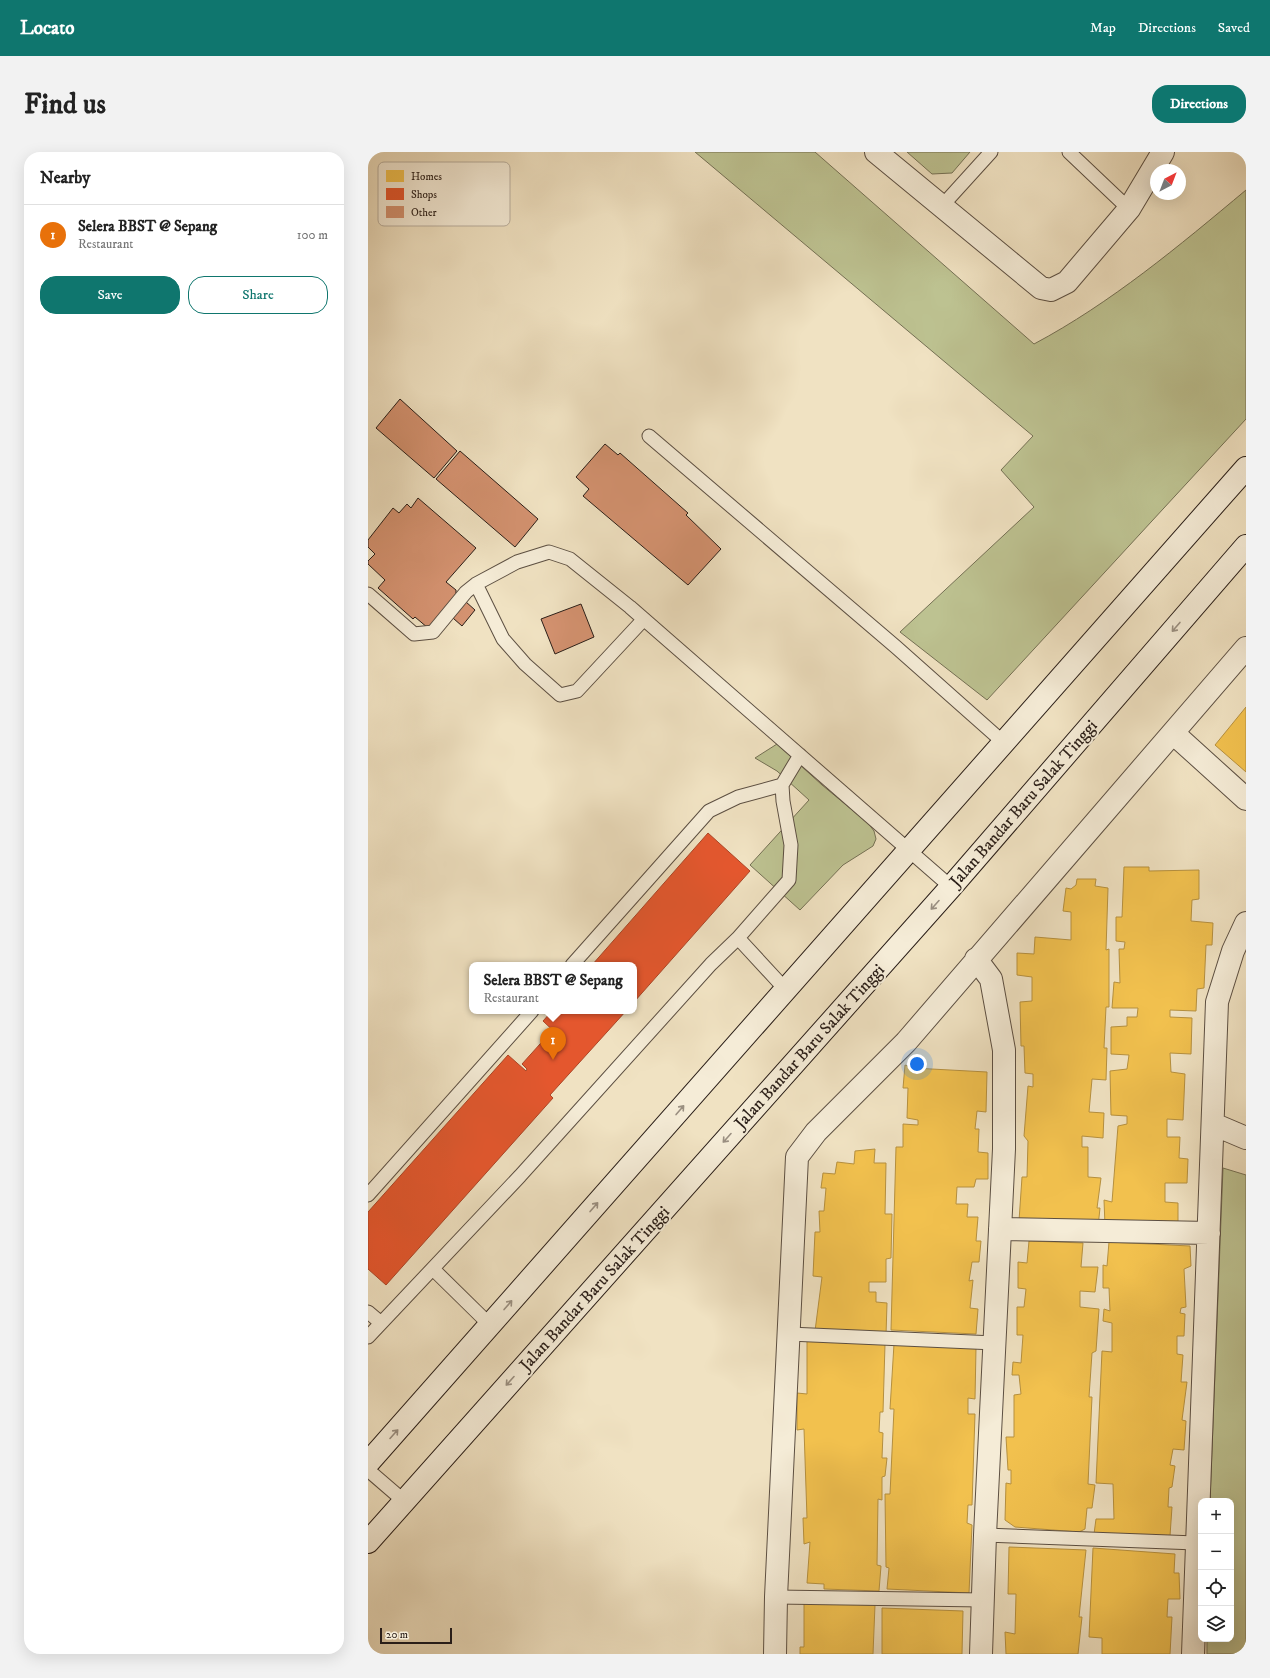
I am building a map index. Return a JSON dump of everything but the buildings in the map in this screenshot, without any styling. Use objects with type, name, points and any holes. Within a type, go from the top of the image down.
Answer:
[{"type":"street","points":[[876,152],[1041,288],[1051,290],[1067,282],[1129,209],[1163,152]]},
{"type":"street","points":[[368,1463],[1246,468]]},
{"type":"street","name":"Jalan Bandar Baru Salak Tinggi","points":[[368,1542],[951,887],[1246,546]]},
{"type":"street","points":[[1201,597],[1246,568]]},
{"type":"street","points":[[775,1654],[776,1597],[797,1157],[816,1132],[906,1042],[976,959],[1173,734],[1246,648]]},
{"type":"street","points":[[1173,734],[1246,799]]},
{"type":"street","points":[[1193,1654],[1217,1002],[1233,951],[1246,922]]},
{"type":"street","points":[[976,959],[991,979],[1004,1050],[1004,1149],[985,1535],[981,1654]]},
{"type":"street","points":[[1213,1124],[1246,1138]]},
{"type":"street","points":[[1000,1229],[1209,1233]]},
{"type":"lane","points":[[942,206],[991,152]]},
{"type":"lane","points":[[1069,152],[1129,209]]},
{"type":"lane","points":[[650,436],[896,647],[1003,742]]},
{"type":"lane","points":[[368,594],[414,634],[433,632],[466,592],[476,584],[517,562],[549,552],[570,559],[644,619],[951,887]]},
{"type":"lane","points":[[476,584],[504,639],[525,664],[560,695],[577,691],[644,619]]},
{"type":"lane","points":[[368,1337],[520,1176],[711,964],[738,938],[789,880],[791,845],[783,801],[782,785],[800,755]]},
{"type":"lane","points":[[575,962],[709,811],[738,798],[782,785]]},
{"type":"lane","points":[[738,938],[786,990]]},
{"type":"lane","points":[[368,1195],[529,1014]]},
{"type":"lane","points":[[433,1269],[490,1325]]},
{"type":"lane","points":[[368,1312],[381,1323]]},
{"type":"lane","points":[[789,1334],[995,1343]]},
{"type":"lane","points":[[368,1470],[404,1501]]},
{"type":"lane","points":[[985,1535],[1196,1543]]},
{"type":"lane","points":[[776,1597],[983,1600]]},
{"type":"green space","points":[[695,152],[815,152],[1034,344],[1090,311],[1144,273],[1246,190],[1246,419],[987,700],[900,632],[1034,507],[1001,470],[1033,436]]},
{"type":"green space","points":[[907,152],[970,152],[952,173],[932,174]]},
{"type":"green space","points":[[777,744],[822,785],[868,823],[874,831],[876,839],[873,846],[843,865],[800,910],[750,865],[809,800],[777,771],[755,758]]},
{"type":"green space","points":[[1223,1168],[1246,1175],[1246,1654],[1207,1654],[1207,1642],[1234,1642],[1234,1498],[1210,1498]]},
{"type":"place","name":"Selera BBST @ Sepang","points":[[553,1060]]}]
